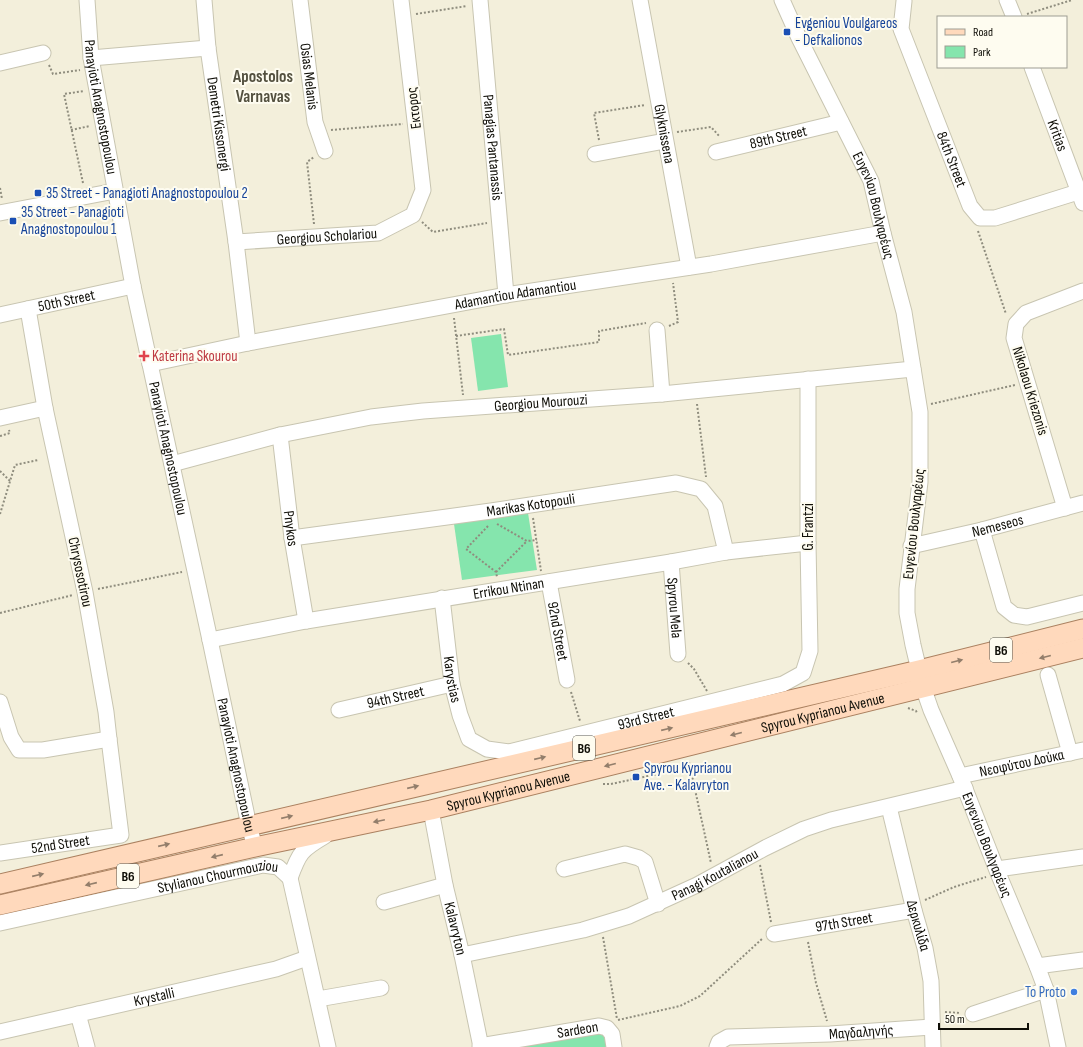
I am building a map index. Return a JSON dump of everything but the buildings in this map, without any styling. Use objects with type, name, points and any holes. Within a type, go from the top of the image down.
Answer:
[{"type":"main road","name":"Spyrou Kyprianou Avenue","points":[[0,905],[255,847],[431,810],[685,746],[921,678],[1083,629]]},
{"type":"main road","name":"Spyrou Kyprianou Avenue","points":[[0,884],[249,826],[921,678],[1083,648]]},
{"type":"street","name":"Panayioti Anagnostopoulou","points":[[87,0],[92,63],[96,89],[133,286],[249,826],[255,847]]},
{"type":"street","name":"Demetri Kissonergi","points":[[204,0],[208,48],[236,242],[248,343]]},
{"type":"street","name":"Osias Melanis","points":[[300,0],[315,122],[325,151]]},
{"type":"street","name":"Εκτορος","points":[[401,0],[423,190],[414,215]]},
{"type":"street","name":"Glyknissena","points":[[640,0],[689,267]]},
{"type":"street","name":"Ευγενίου Βουλγαρέως","points":[[782,0],[799,38],[871,181],[882,233],[904,312],[919,407],[920,482],[911,546],[907,589],[907,614],[921,678],[930,710],[962,782],[1037,966],[1046,990],[1058,1047]]},
{"type":"street","points":[[1008,0],[1019,16]]},
{"type":"street","name":"84th Street","points":[[904,1],[902,29],[970,206],[980,218],[994,218],[1081,197]]},
{"type":"street","name":"Panagias Pantanassis","points":[[481,2],[506,295]]},
{"type":"street","points":[[92,63],[208,48]]},
{"type":"street","points":[[0,63],[43,53]]},
{"type":"street","name":"Kritias","points":[[1032,68],[1081,197]]},
{"type":"street","name":"89th Street","points":[[722,150],[841,122]]},
{"type":"street","points":[[598,153],[665,137]]},
{"type":"street","points":[[0,213],[115,191]]},
{"type":"street","name":"Georgiou Scholariou","points":[[236,242],[378,233],[414,215]]},
{"type":"street","name":"Adamantiou Adamantiou","points":[[150,364],[248,343],[506,295],[672,270],[882,233]]},
{"type":"street","name":"50th Street","points":[[0,315],[133,286]]},
{"type":"street","name":"Nikolaou Kriezonis","points":[[1065,508],[1014,338],[1016,324],[1026,313],[1083,291]]},
{"type":"street","name":"Chrysosotirou","points":[[28,309],[45,408],[85,592],[106,712],[121,836]]},
{"type":"street","points":[[657,330],[662,394]]},
{"type":"street","name":"Georgiou Mourouzi","points":[[172,464],[280,435],[371,418],[423,411],[662,394],[913,369]]},
{"type":"street","name":"G. Frantzi","points":[[803,673],[810,651],[808,543],[808,379]]},
{"type":"street","points":[[4,421],[45,408]]},
{"type":"street","name":"Pnykos","points":[[280,435],[292,538],[306,621]]},
{"type":"street","name":"Marikas Kotopouli","points":[[292,538],[531,505],[676,483],[701,489]]},
{"type":"street","points":[[701,489],[715,506],[726,552]]},
{"type":"street","name":"Nemeseos","points":[[911,546],[982,530],[1083,502]]},
{"type":"street","points":[[982,530],[1004,607],[1014,615],[1027,617],[1083,603]]},
{"type":"street","name":"Errikou Ntinan","points":[[210,640],[306,621],[442,598],[546,583],[726,552],[808,543]]},
{"type":"street","name":"Spyrou Mela","points":[[671,562],[678,654]]},
{"type":"street","name":"92nd Street","points":[[546,583],[567,680]]},
{"type":"street","name":"Karystias","points":[[442,598],[452,684],[460,714],[469,739],[487,749]]},
{"type":"street","name":"93rd Street","points":[[487,749],[509,752],[783,684],[803,673]]},
{"type":"street","points":[[1048,675],[1077,752]]},
{"type":"street","name":"94th Street","points":[[339,710],[452,684]]},
{"type":"street","points":[[0,702],[11,737],[19,750],[43,750],[109,739]]},
{"type":"street","name":"Νεοφύτου Δούκα","points":[[962,782],[1077,752]]},
{"type":"street","name":"Panagi Koutalianou","points":[[462,954],[584,930],[629,916],[658,904],[804,829],[831,820],[889,807],[962,782]]},
{"type":"street","name":"Δερκυλίδα","points":[[889,807],[913,908],[925,948],[931,981],[933,1047]]},
{"type":"street","name":"Kalavryton","points":[[431,810],[445,885],[462,954],[480,1046]]},
{"type":"street","points":[[328,1047],[290,878],[298,857],[307,846],[336,830]]},
{"type":"street","name":"52nd Street","points":[[0,853],[121,836]]},
{"type":"street","points":[[564,868],[625,854],[639,858],[645,862],[658,904]]},
{"type":"street","points":[[997,871],[1083,857]]},
{"type":"street","name":"Stylianou Chourmouziou","points":[[0,923],[263,865],[278,867],[290,878]]},
{"type":"street","points":[[384,902],[445,885]]},
{"type":"street","name":"97th Street","points":[[774,934],[913,908]]},
{"type":"street","name":"Krystalli","points":[[0,1032],[276,969],[307,958]]},
{"type":"street","points":[[1037,966],[1083,960]]},
{"type":"street","points":[[318,999],[382,988]]},
{"type":"street","points":[[973,1014],[1046,990]]},
{"type":"street","points":[[78,1014],[87,1047]]},
{"type":"street","name":"Μαγδαληνής","points":[[718,1044],[728,1037],[831,1041],[932,1019]]},
{"type":"street","name":"Sardeon","points":[[480,1046],[599,1026],[607,1028],[612,1034],[614,1047]]},
{"type":"path","points":[[1019,16],[1072,0]]},
{"type":"path","points":[[403,16],[481,2]]},
{"type":"path","points":[[43,53],[53,74],[92,63]]},
{"type":"path","points":[[85,196],[64,94],[96,89]]},
{"type":"path","points":[[598,153],[594,113],[658,103]]},
{"type":"path","points":[[71,130],[103,123]]},
{"type":"path","points":[[318,131],[415,123]]},
{"type":"path","points":[[665,137],[711,127],[722,150]]},
{"type":"path","points":[[316,237],[307,162],[325,151]]},
{"type":"path","points":[[414,215],[433,232],[500,220]]},
{"type":"path","points":[[977,228],[1007,316]]},
{"type":"path","points":[[456,336],[504,329],[508,355],[599,342],[599,331],[652,322],[657,330],[678,322],[672,270]]},
{"type":"path","points":[[453,305],[464,408]]},
{"type":"path","points":[[919,407],[1028,382]]},
{"type":"path","points":[[695,391],[706,477],[701,489]]},
{"type":"path","points":[[0,436],[10,433],[4,421]]},
{"type":"path","points":[[0,514],[15,465],[38,460]]},
{"type":"path","points":[[1,474],[10,481]]},
{"type":"path","points":[[531,505],[546,583]]},
{"type":"path","points":[[527,541],[496,572],[466,549],[492,521],[527,541],[537,540]]},
{"type":"path","points":[[678,654],[694,669],[713,701]]},
{"type":"path","points":[[567,680],[584,733]]},
{"type":"path","points":[[904,707],[910,708],[918,714]]},
{"type":"path","points":[[685,746],[713,876]]},
{"type":"path","points":[[601,925],[617,1020],[680,1006],[700,996],[764,937],[774,934],[758,852]]},
{"type":"path","points":[[913,908],[954,887],[997,871]]},
{"type":"path","points":[[805,929],[816,983],[831,1041]]},
{"type":"path","points":[[932,1019],[973,1014]]},
{"type":"green space","points":[[501,334],[508,387],[478,391],[471,338]]},
{"type":"green space","points":[[528,513],[537,570],[462,580],[454,524]]},
{"type":"green space","points":[[595,1033],[604,1035],[609,1047],[506,1047]]},
{"type":"place","name":"Evgeniou Voulgareos - Defkalionos","points":[[787,32]]},
{"type":"place","name":"35 Street - Panagioti Anagnostopoulou 2","points":[[38,193]]},
{"type":"place","name":"35 Street - Panagioti Anagnostopoulou 1","points":[[13,221]]},
{"type":"place","name":"Katerina Skourou","points":[[144,356]]},
{"type":"place","name":"Spyrou Kyprianou Ave. - Kalavryton","points":[[636,777]]},
{"type":"place","name":"To Proto","points":[[1074,992]]},
{"type":"district","name":"Apostolos Varnavas","points":[[263,87]]}]
